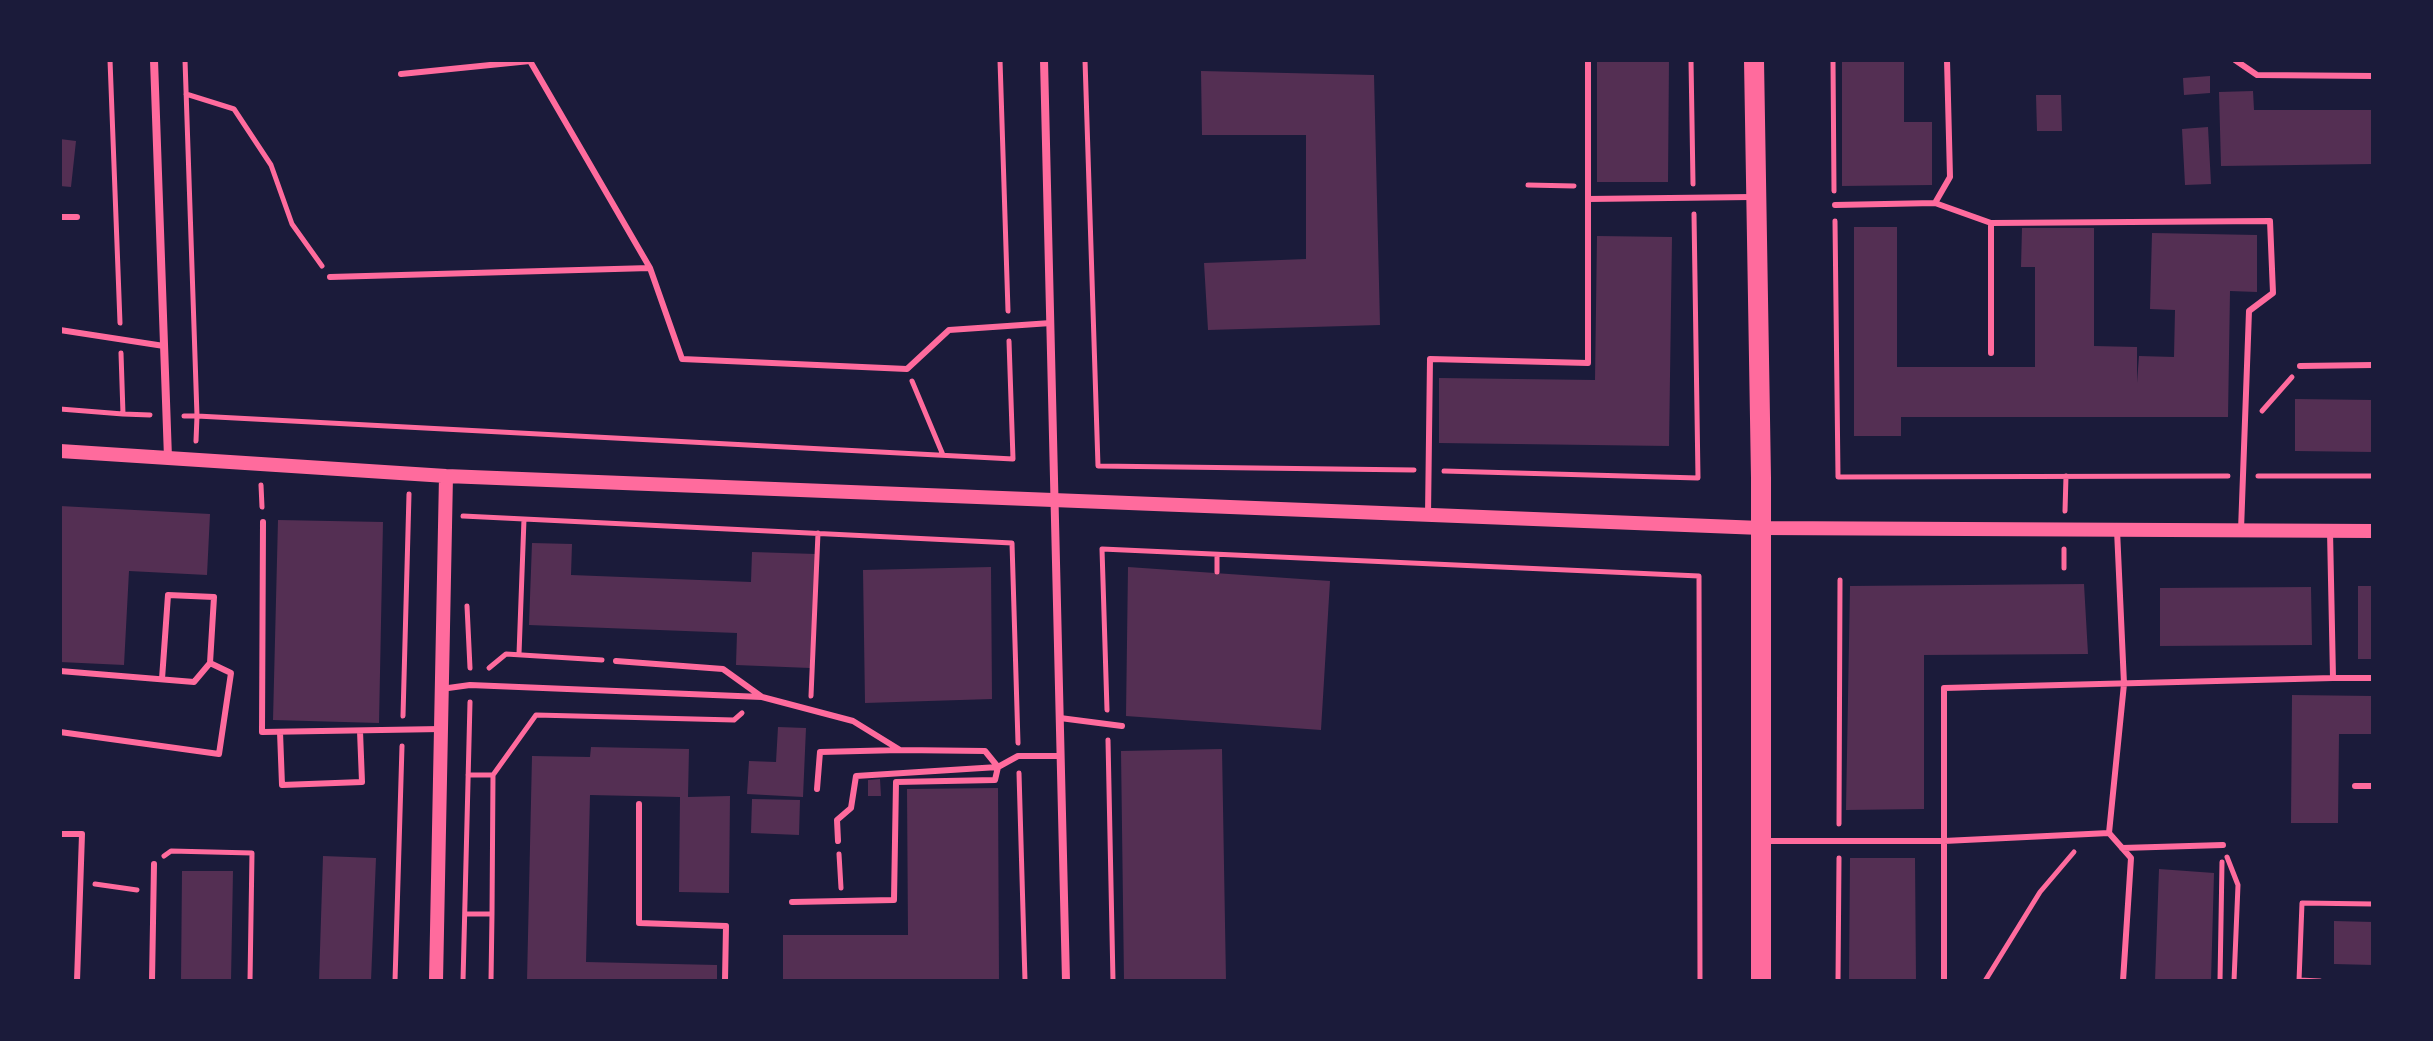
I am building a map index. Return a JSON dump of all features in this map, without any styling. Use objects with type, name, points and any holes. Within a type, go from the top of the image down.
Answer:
[{"type":"main road","points":[[1754,60],[1761,528],[1761,981]]},
{"type":"street","points":[[154,60],[168,458]]},
{"type":"street","points":[[1044,60],[1066,981]]},
{"type":"street","points":[[60,451],[446,476],[1761,528],[2373,531]]},
{"type":"street","points":[[436,981],[446,476]]},
{"type":"lane","points":[[1428,515],[1430,359],[1588,363],[1588,60]]},
{"type":"lane","points":[[1935,203],[1950,177],[1947,60]]},
{"type":"lane","points":[[2235,60],[2257,75],[2373,76]]},
{"type":"lane","points":[[401,74],[530,61],[650,268],[682,359],[907,369],[949,330],[1051,323]]},
{"type":"lane","points":[[1588,199],[1755,197]]},
{"type":"lane","points":[[1835,205],[1935,203],[1991,223],[2270,221],[2273,293],[2249,311],[2240,476],[2241,530]]},
{"type":"lane","points":[[60,217],[77,217]]},
{"type":"lane","points":[[1991,223],[1991,353]]},
{"type":"lane","points":[[330,277],[650,268]]},
{"type":"lane","points":[[60,330],[164,346]]},
{"type":"lane","points":[[2300,366],[2373,365]]},
{"type":"lane","points":[[263,522],[262,732],[441,729]]},
{"type":"lane","points":[[2117,530],[2124,684],[2109,833],[2131,858],[2123,981]]},
{"type":"lane","points":[[2330,531],[2333,678]]},
{"type":"lane","points":[[60,671],[194,682],[210,663],[214,597],[168,595],[162,679]]},
{"type":"lane","points":[[616,661],[723,669],[762,697]]},
{"type":"lane","points":[[60,732],[219,754],[231,673],[210,663]]},
{"type":"lane","points":[[1944,981],[1944,688],[2373,678]]},
{"type":"lane","points":[[441,689],[470,685],[762,697],[853,721],[900,750]]},
{"type":"lane","points":[[1060,718],[1122,726]]},
{"type":"lane","points":[[280,732],[282,785],[362,782],[360,731]]},
{"type":"lane","points":[[817,789],[820,752],[985,751],[998,767]]},
{"type":"lane","points":[[838,841],[837,820],[851,808],[856,776],[998,767],[1018,756],[1061,756]]},
{"type":"lane","points":[[792,902],[894,900],[896,782],[995,780],[998,767]]},
{"type":"lane","points":[[2355,786],[2373,786]]},
{"type":"lane","points":[[639,804],[639,923],[726,926],[725,981]]},
{"type":"lane","points":[[1761,841],[1944,841],[2109,833]]},
{"type":"lane","points":[[60,834],[82,834],[77,981]]},
{"type":"lane","points":[[2122,848],[2223,845]]},
{"type":"lane","points":[[152,981],[154,864]]},
{"type":"path","points":[[60,409],[123,414],[110,60]]},
{"type":"path","points":[[185,60],[197,416],[1013,459],[1000,60]]},
{"type":"path","points":[[1085,60],[1098,466],[1698,478],[1691,60]]},
{"type":"path","points":[[1833,60],[1838,477],[2373,476]]},
{"type":"path","points":[[186,94],[234,109],[271,165],[292,224],[330,277]]},
{"type":"path","points":[[1528,185],[1588,185]]},
{"type":"path","points":[[2243,432],[2300,366]]},
{"type":"path","points":[[907,369],[943,455]]},
{"type":"path","points":[[464,531],[463,516],[1012,543],[1025,981]]},
{"type":"path","points":[[519,654],[524,519]]},
{"type":"path","points":[[811,710],[818,533]]},
{"type":"path","points":[[1113,981],[1102,549],[1699,576],[1700,981]]},
{"type":"path","points":[[1217,555],[1217,572]]},
{"type":"path","points":[[1838,981],[1840,580]]},
{"type":"path","points":[[463,981],[470,685],[467,592]]},
{"type":"path","points":[[470,685],[506,654],[616,661]]},
{"type":"path","points":[[491,981],[493,775],[536,715],[734,720],[762,697]]},
{"type":"path","points":[[468,775],[493,775]]},
{"type":"path","points":[[1985,981],[2040,892],[2091,833]]},
{"type":"path","points":[[838,841],[842,901]]},
{"type":"path","points":[[2220,981],[2223,845]]},
{"type":"path","points":[[2223,845],[2238,885],[2234,981]]},
{"type":"path","points":[[154,864],[171,851],[252,853],[250,981]]},
{"type":"path","points":[[80,882],[153,892]]},
{"type":"path","points":[[2320,981],[2299,981],[2302,903],[2373,904]]},
{"type":"path","points":[[465,914],[492,914]]},
{"type":"building","points":[[1597,60],[1669,60],[1668,182],[1597,182]]},
{"type":"building","points":[[1842,60],[1904,60],[1904,122],[1932,122],[1932,185],[1842,186]]},
{"type":"building","points":[[1201,71],[1374,75],[1380,325],[1208,330],[1204,263],[1306,259],[1306,135],[1202,135]]},
{"type":"building","points":[[2210,76],[2210,93],[2184,95],[2183,78]]},
{"type":"building","points":[[2253,91],[2254,110],[2373,110],[2373,164],[2221,166],[2219,92]]},
{"type":"building","points":[[2036,95],[2061,95],[2062,131],[2037,131]]},
{"type":"building","points":[[2208,127],[2211,184],[2185,185],[2182,129]]},
{"type":"building","points":[[60,139],[76,141],[71,187],[60,186]]},
{"type":"building","points":[[1854,227],[1897,227],[1897,367],[2035,367],[2035,267],[2021,267],[2022,228],[2094,228],[2094,346],[2137,347],[2137,383],[2139,356],[2174,357],[2175,310],[2150,309],[2152,233],[2257,235],[2257,292],[2230,291],[2228,417],[1901,417],[1901,436],[1854,436]]},
{"type":"building","points":[[1597,236],[1672,237],[1669,446],[1439,443],[1439,378],[1595,380]]},
{"type":"building","points":[[2295,399],[2373,400],[2373,452],[2295,451]]},
{"type":"building","points":[[60,506],[210,514],[207,575],[129,571],[124,665],[60,662]]},
{"type":"building","points":[[278,520],[383,522],[379,723],[273,720]]},
{"type":"building","points":[[532,543],[572,544],[571,575],[751,582],[752,552],[816,554],[810,668],[736,665],[737,633],[529,625]]},
{"type":"building","points":[[991,567],[992,699],[865,703],[863,570]]},
{"type":"building","points":[[1128,567],[1330,581],[1321,730],[1126,716]]},
{"type":"building","points":[[2084,584],[2088,654],[1924,655],[1924,809],[1846,810],[1850,586]]},
{"type":"building","points":[[2358,586],[2373,586],[2373,659],[2358,659]]},
{"type":"building","points":[[2311,587],[2312,645],[2160,646],[2160,588]]},
{"type":"building","points":[[2292,695],[2373,696],[2373,734],[2339,734],[2338,823],[2291,823]]},
{"type":"building","points":[[778,727],[806,728],[803,797],[747,794],[749,761],[776,762]]},
{"type":"building","points":[[591,747],[689,749],[688,797],[730,796],[729,893],[679,892],[680,797],[590,795],[586,962],[717,965],[717,981],[527,981],[532,756],[590,757]]},
{"type":"building","points":[[1222,749],[1226,981],[1124,981],[1121,751]]},
{"type":"building","points":[[880,779],[881,796],[868,796],[868,780]]},
{"type":"building","points":[[998,788],[999,981],[783,981],[783,935],[908,935],[907,789]]},
{"type":"building","points":[[752,799],[800,800],[799,835],[751,833]]},
{"type":"building","points":[[323,856],[376,858],[371,981],[319,981]]},
{"type":"building","points":[[1850,858],[1915,858],[1916,981],[1849,981]]},
{"type":"building","points":[[2159,869],[2214,873],[2211,981],[2155,981]]},
{"type":"building","points":[[182,871],[233,871],[231,981],[181,981]]},
{"type":"building","points":[[2334,921],[2373,922],[2373,965],[2334,964]]}]
